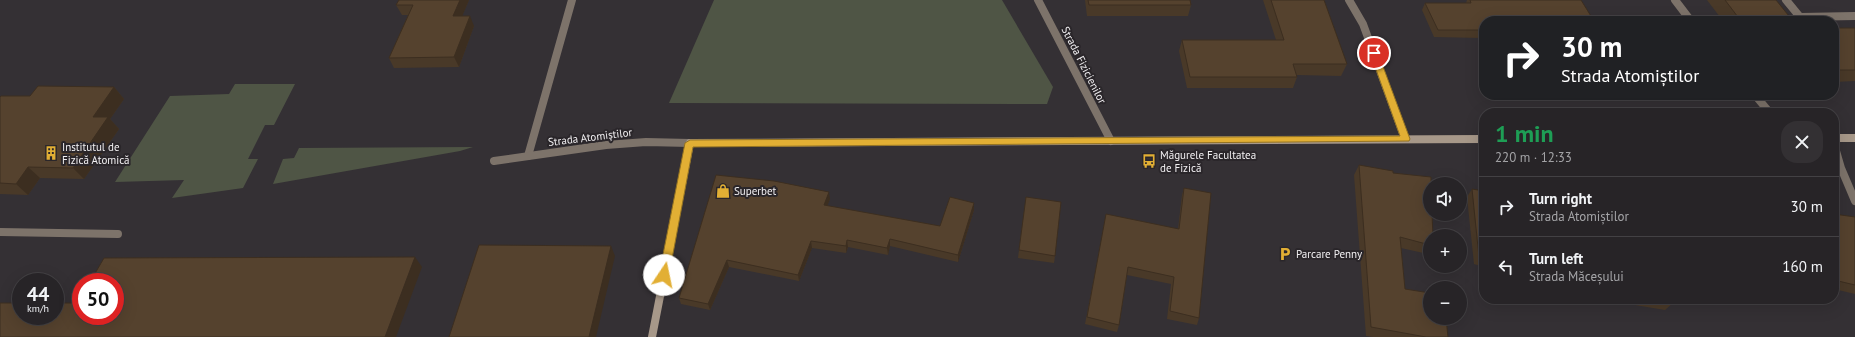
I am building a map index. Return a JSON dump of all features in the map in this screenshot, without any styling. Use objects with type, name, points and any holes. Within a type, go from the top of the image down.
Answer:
[{"type":"main road","points":[[1839,138],[1855,138]]},
{"type":"main road","name":"Strada Atomiștilor","points":[[690,143],[1479,139]]},
{"type":"main road","points":[[652,337],[690,143]]},
{"type":"street","points":[[528,156],[572,0]]},
{"type":"street","name":"Strada Fizicienilor","points":[[1038,0],[1111,141]]},
{"type":"street","points":[[1349,0],[1363,24],[1405,139]]},
{"type":"street","points":[[1675,0],[1687,16]]},
{"type":"street","points":[[1786,0],[1799,16]]},
{"type":"street","points":[[1839,16],[1855,16]]},
{"type":"street","points":[[1759,100],[1766,108]]},
{"type":"street","name":"Strada Atomiștilor","points":[[494,161],[606,144],[646,142],[690,143]]},
{"type":"street","points":[[1839,161],[1855,201]]},
{"type":"street","points":[[0,232],[118,234]]},
{"type":"green space","points":[[714,0],[1002,0],[1053,87],[1047,104],[669,103]]},
{"type":"green space","points":[[235,84],[295,84],[274,125],[265,125],[248,159],[258,159],[243,188],[172,198],[184,180],[115,182],[170,96],[229,94]]},
{"type":"green space","points":[[473,147],[460,151],[273,184],[283,159],[294,158],[299,148]]},
{"type":"building","points":[[399,0],[460,0],[453,16],[470,16],[454,57],[389,58],[413,5],[396,5]]},
{"type":"building","points":[[1088,0],[1190,0],[1191,5],[1089,5]]},
{"type":"building","points":[[1271,0],[1324,0],[1347,64],[1293,64],[1297,77],[1190,77],[1182,40],[1284,40]]},
{"type":"building","points":[[1470,0],[1581,0],[1591,16],[1479,16],[1479,30],[1438,30],[1425,3],[1471,3]]},
{"type":"building","points":[[1725,0],[1776,0],[1789,16],[1737,16]]},
{"type":"building","points":[[1839,28],[1855,28],[1855,70],[1839,70]]},
{"type":"building","name":"Institutul de Fizică Atomică","points":[[38,86],[114,87],[93,117],[108,117],[73,168],[28,167],[16,184],[0,183],[0,97],[30,96]]},
{"type":"building","points":[[1359,165],[1393,171],[1393,173],[1431,177],[1423,177],[1423,221],[1432,221],[1433,229],[1423,229],[1423,243],[1400,237],[1405,289],[1423,292],[1423,325],[1447,325],[1448,337],[1426,337],[1371,327]]},
{"type":"building","points":[[716,175],[774,181],[829,192],[824,205],[940,226],[950,197],[974,203],[958,255],[890,239],[887,248],[847,240],[846,246],[811,241],[798,275],[727,260],[708,304],[679,298]]},
{"type":"building","points":[[1184,188],[1211,193],[1199,318],[1170,311],[1174,277],[1128,267],[1119,325],[1087,317],[1106,214],[1179,229]]},
{"type":"building","points":[[1472,189],[1479,190],[1479,257]]},
{"type":"building","points":[[1026,197],[1061,202],[1055,256],[1019,250]]},
{"type":"building","points":[[1839,215],[1855,217],[1855,285],[1839,281]]},
{"type":"building","points":[[479,245],[611,246],[589,337],[449,337]]},
{"type":"building","points":[[415,257],[385,337],[0,337],[0,303],[12,303],[12,325],[64,325],[64,303],[72,303],[72,325],[124,325],[124,273],[95,273],[104,258]]},
{"type":"place","name":"Institutul de Fizică Atomică","points":[[51,153]]},
{"type":"place","name":"Măgurele Facultatea de Fizică","points":[[1149,161]]},
{"type":"place","name":"Superbet","points":[[723,191]]},
{"type":"place","name":"Parcare Penny","points":[[1285,254]]},
{"type":"route","points":[[664,275],[690,143],[1405,139],[1374,53]]}]
